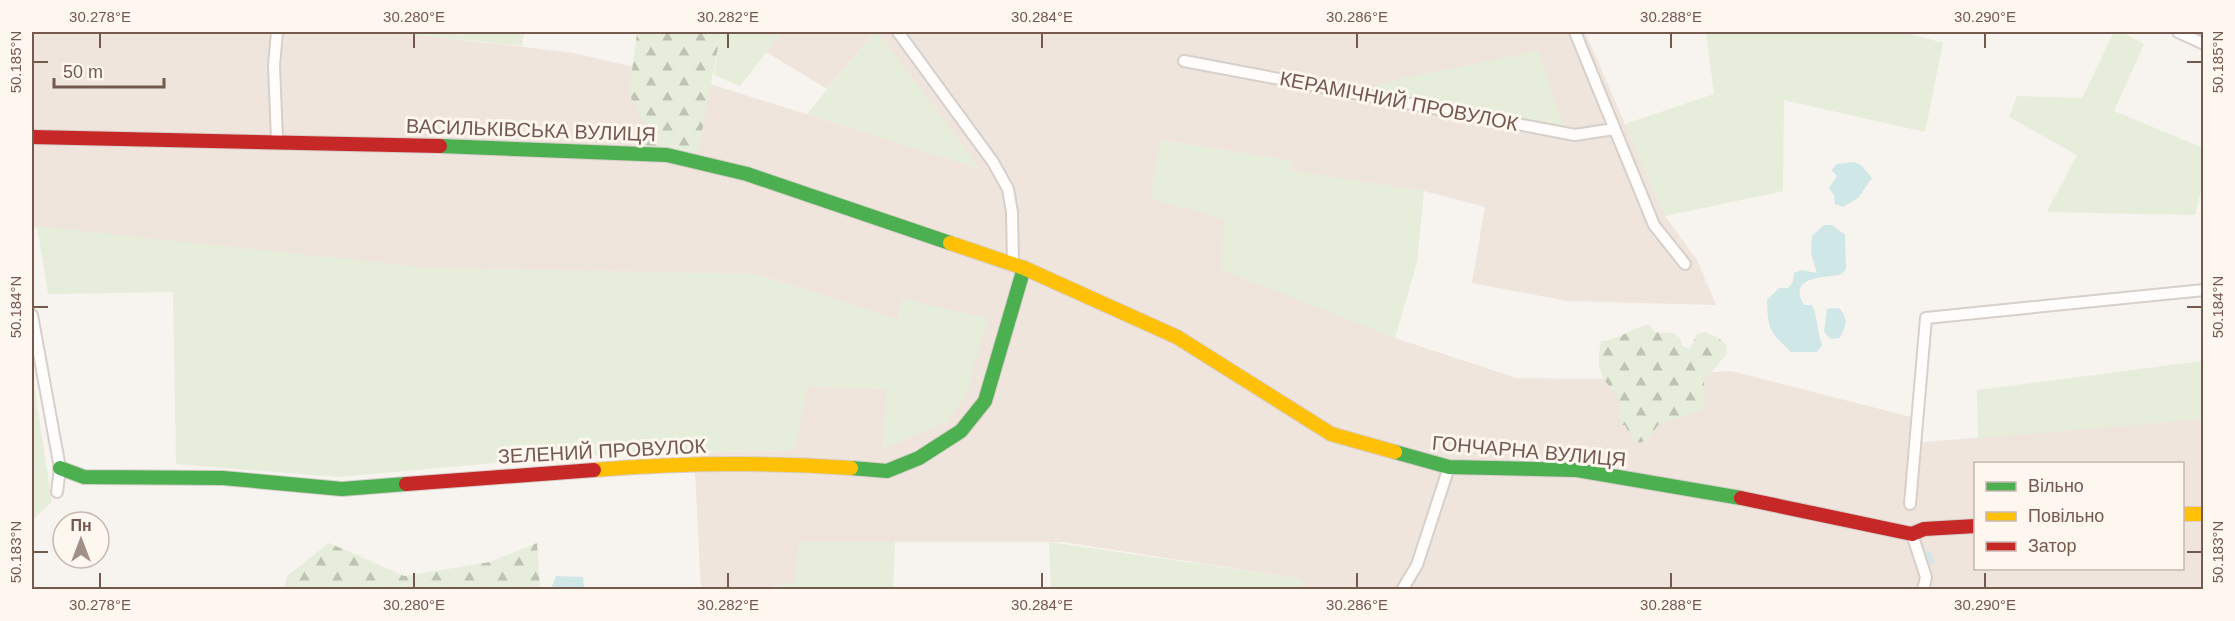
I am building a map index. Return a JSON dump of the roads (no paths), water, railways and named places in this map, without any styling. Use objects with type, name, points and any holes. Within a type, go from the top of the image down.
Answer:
[{"type":"street","points":[[277,32],[274,65],[277,140]]},
{"type":"street","points":[[898,32],[993,162],[1008,189],[1018,266]]},
{"type":"street","points":[[1575,32],[1654,225],[1685,264]]},
{"type":"street","points":[[2178,32],[2204,44]]},
{"type":"street","name":"КЕРАМІЧНИЙ ПРОВУЛОК","points":[[1184,61],[1575,135],[1614,129]]},
{"type":"street","name":"ВАСИЛЬКІВСЬКА ВУЛИЦЯ","points":[[32,137],[277,140],[667,155],[747,174],[1018,266]]},
{"type":"street","name":"ГОНЧАРНА ВУЛИЦЯ","points":[[1018,266],[1177,337],[1331,434],[1449,467],[1577,471],[1753,500],[1912,534],[1924,529],[1974,526]]},
{"type":"street","name":"ЗЕЛЕНИЙ ПРОВУЛОК","points":[[60,468],[84,477],[223,478],[342,489],[658,465],[777,463],[887,471],[919,458],[961,431],[985,401],[1018,266]]},
{"type":"street","points":[[1910,504],[1926,318],[2204,290]]},
{"type":"street","points":[[32,315],[60,468],[57,492]]},
{"type":"street","points":[[1402,590],[1417,565],[1449,467]]},
{"type":"street","points":[[2184,514],[2204,514]]},
{"type":"street","points":[[1912,534],[1926,577],[1923,590]]},
{"type":"waterway","points":[[1928,553],[1932,562]]}]
